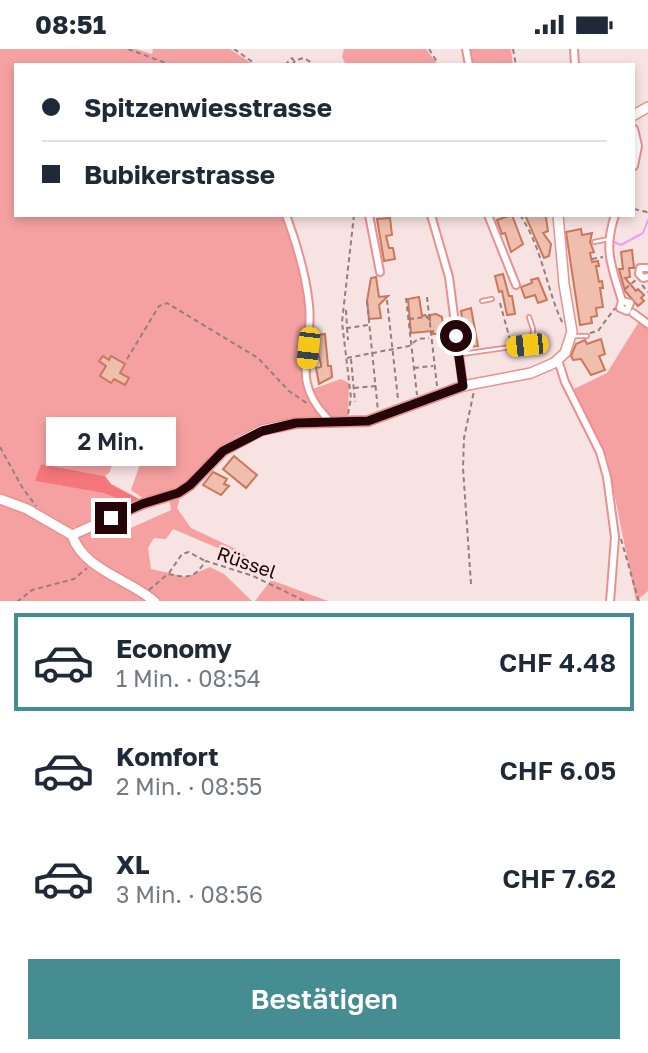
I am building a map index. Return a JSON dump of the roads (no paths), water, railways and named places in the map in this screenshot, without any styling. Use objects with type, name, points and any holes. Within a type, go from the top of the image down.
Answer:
[{"type":"street","points":[[635,111],[648,107]]},
{"type":"street","points":[[635,133],[638,146],[635,161]]},
{"type":"street","points":[[287,217],[300,258],[309,302],[307,391],[315,406],[327,418],[327,422]]},
{"type":"street","points":[[369,217],[380,272]]},
{"type":"street","points":[[432,217],[449,277],[463,386]]},
{"type":"street","points":[[489,217],[516,285]]},
{"type":"street","points":[[72,535],[142,504],[178,493],[190,485],[223,451],[245,438],[281,425],[368,421],[463,386],[531,373],[558,360],[565,353],[572,336],[558,217]]},
{"type":"street","points":[[614,217],[608,251],[621,301],[629,303],[631,311],[648,324]]},
{"type":"street","points":[[644,277],[640,268],[648,268]]},
{"type":"street","points":[[558,360],[565,382],[602,459],[615,527],[610,601]]},
{"type":"street","points":[[0,499],[27,509],[72,535],[76,545],[92,562],[155,601]]},
{"type":"lane","points":[[594,242],[609,239]]},
{"type":"lane","points":[[482,300],[492,299]]},
{"type":"lane","points":[[458,355],[532,344],[533,329],[529,317]]},
{"type":"lane","points":[[572,336],[587,336]]},
{"type":"waterway","points":[[614,242],[621,245],[643,233],[648,220]]}]
